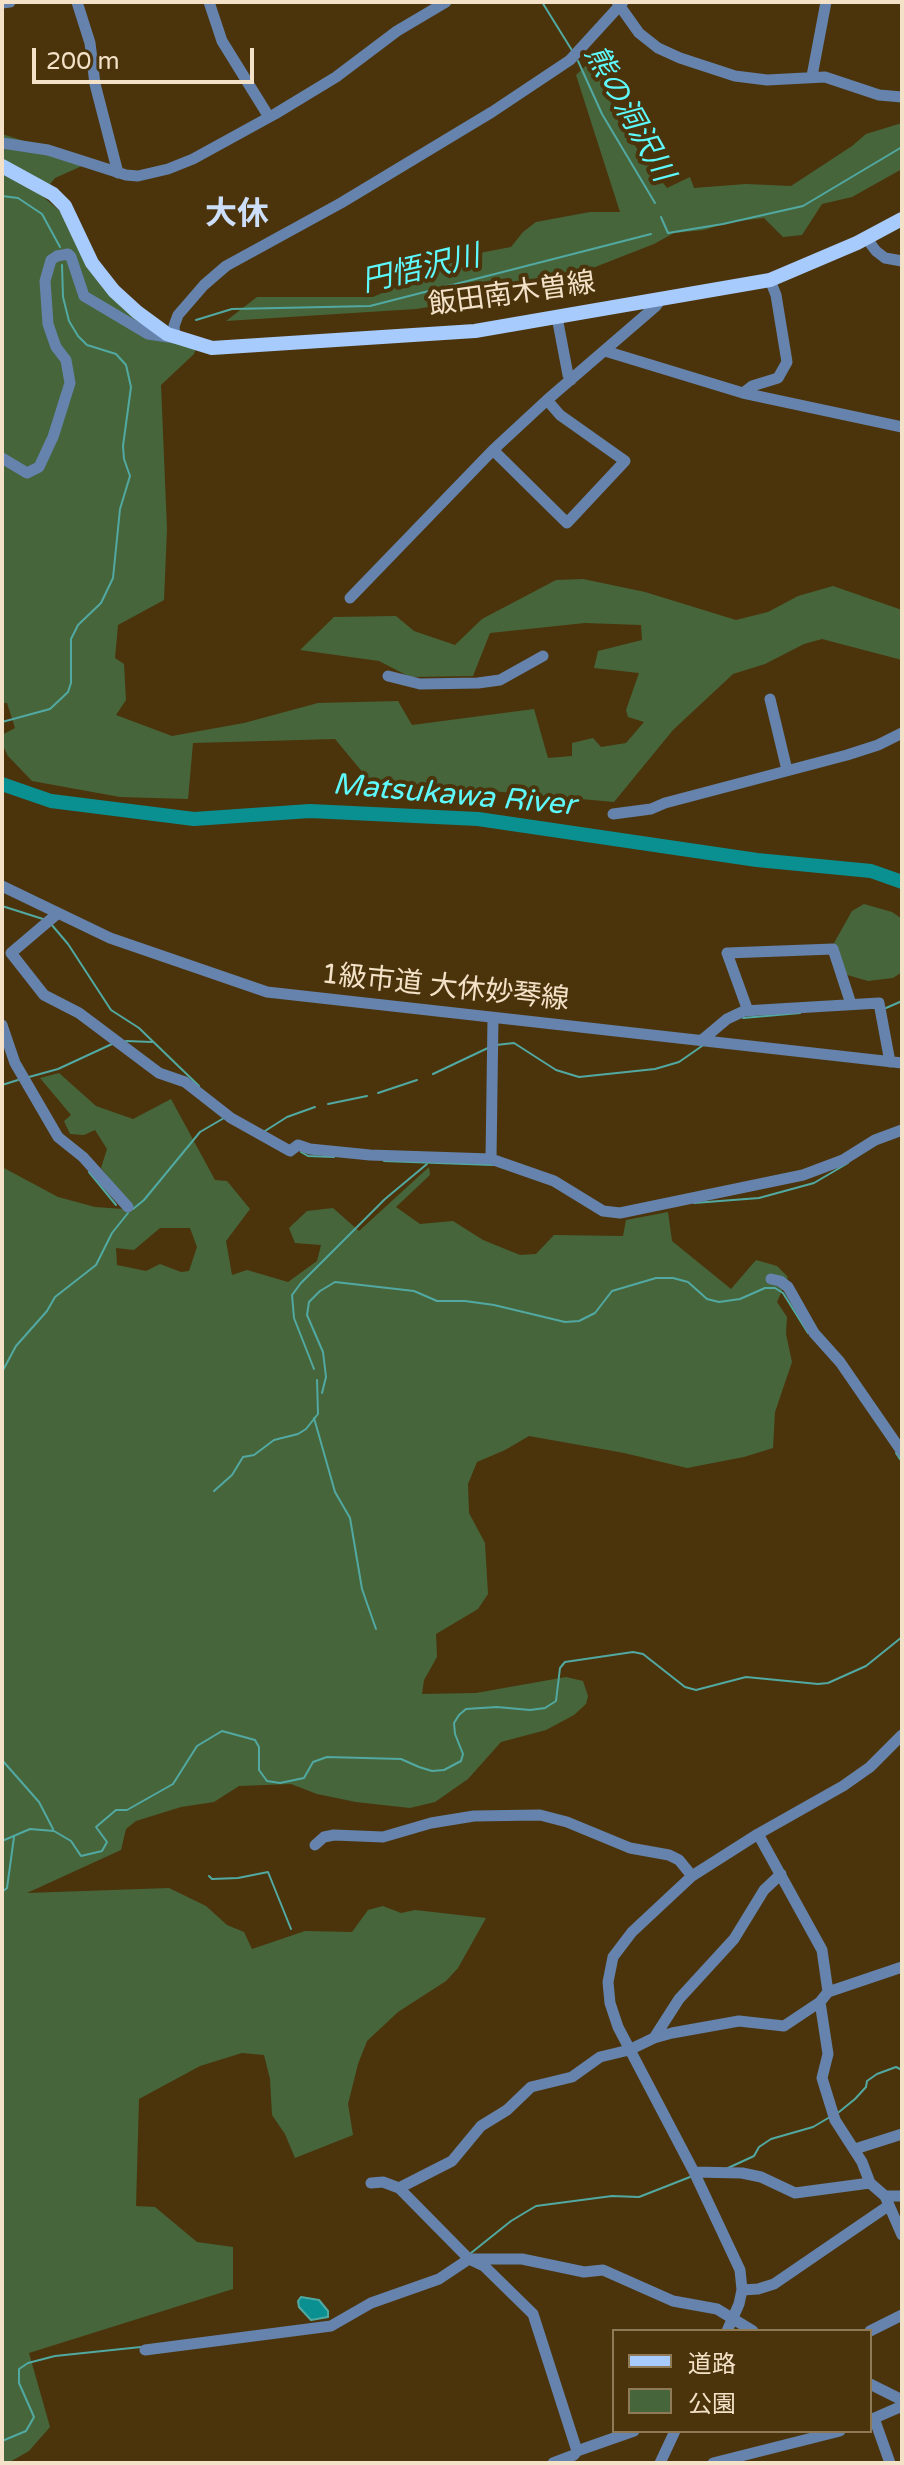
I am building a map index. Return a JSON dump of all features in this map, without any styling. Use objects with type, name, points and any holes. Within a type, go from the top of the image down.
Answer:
[{"type":"main road","name":"飯田南木曽線","points":[[2,166],[53,194],[73,220],[100,275],[151,325],[175,338],[212,348],[475,331],[770,280],[867,239],[902,219]]},
{"type":"street","points":[[2,3],[10,2]]},
{"type":"street","points":[[77,2],[90,43],[95,84],[118,173]]},
{"type":"street","points":[[209,2],[222,41],[269,117]]},
{"type":"street","points":[[2,143],[48,150],[118,173],[138,176],[168,169],[193,159],[336,77],[397,31],[446,2]]},
{"type":"street","points":[[812,76],[826,2]]},
{"type":"street","points":[[2,458],[27,473],[39,467],[53,437],[70,383],[66,360],[56,347],[48,324],[45,281],[51,260],[68,254],[84,296],[148,334],[175,338],[174,326],[178,315],[204,285],[226,266],[341,203],[492,112],[570,60],[620,3],[639,33],[658,48],[680,58],[735,76],[767,80],[825,77],[879,95],[902,97]]},
{"type":"street","points":[[867,239],[885,258],[902,261]]},
{"type":"street","points":[[743,393],[752,386],[778,378],[787,362],[776,295],[770,280]]},
{"type":"street","points":[[350,598],[493,450],[661,299]]},
{"type":"street","points":[[557,317],[571,380]]},
{"type":"street","points":[[605,351],[743,393],[902,427]]},
{"type":"street","points":[[493,450],[567,523],[625,461],[560,415],[547,400]]},
{"type":"street","points":[[388,676],[420,684],[478,683],[500,680],[543,656]]},
{"type":"street","points":[[770,699],[787,770]]},
{"type":"street","points":[[613,814],[651,809],[677,799],[868,748],[902,733]]},
{"type":"street","name":"1級市道 大休妙琴線","points":[[2,886],[51,920],[267,992],[896,1062]]},
{"type":"street","points":[[51,920],[11,953],[44,995],[79,1013],[159,1073],[185,1082],[228,1116],[294,1148],[370,1155],[491,1159],[554,1181],[603,1211],[620,1213],[803,1175],[843,1160],[875,1140],[902,1130]]},
{"type":"street","points":[[748,1011],[727,953],[833,949],[851,1004]]},
{"type":"street","points":[[702,1040],[727,1019],[748,1011],[879,1003],[896,1062]]},
{"type":"street","points":[[491,1159],[493,1018]]},
{"type":"street","points":[[2,1025],[23,1079],[58,1137],[83,1157],[128,1207]]},
{"type":"street","points":[[771,1279],[788,1287],[814,1333],[840,1362],[902,1452]]},
{"type":"street","points":[[728,2329],[742,2290],[740,2270],[694,2172],[629,2050],[610,2003],[608,1982],[613,1957],[632,1932],[692,1876],[843,1786],[870,1767],[902,1735]]},
{"type":"street","points":[[315,1845],[324,1837],[334,1835],[383,1837],[431,1823],[474,1816],[540,1815],[567,1822],[630,1848],[669,1855],[679,1860],[692,1876]]},
{"type":"street","points":[[758,1834],[822,1950],[828,1992]]},
{"type":"street","points":[[654,2038],[679,1999],[734,1939],[764,1890],[781,1874]]},
{"type":"street","points":[[399,2188],[452,2161],[481,2126],[507,2110],[531,2087],[572,2077],[600,2057],[629,2050],[654,2038],[739,2021],[784,2026],[820,2002],[828,1992],[902,1967]]},
{"type":"street","points":[[820,2002],[828,2054],[822,2078],[834,2115],[855,2149],[870,2183],[887,2201],[902,2235]]},
{"type":"street","points":[[855,2149],[902,2134]]},
{"type":"street","points":[[694,2172],[742,2173],[761,2177],[795,2193],[870,2183]]},
{"type":"street","points":[[371,2183],[383,2182],[399,2188],[469,2259],[484,2266],[533,2314],[575,2456]]},
{"type":"street","points":[[742,2290],[774,2284],[887,2201],[902,2196]]},
{"type":"street","points":[[145,2350],[331,2326],[371,2303],[439,2279],[469,2259],[522,2259],[584,2272],[603,2270],[673,2301],[717,2309],[750,2329]]},
{"type":"street","points":[[872,2330],[902,2315]]},
{"type":"street","points":[[872,2385],[902,2403]]},
{"type":"street","points":[[890,2463],[872,2419],[902,2403]]},
{"type":"street","points":[[553,2463],[629,2433]]},
{"type":"street","points":[[660,2463],[674,2433]]},
{"type":"street","points":[[713,2463],[832,2433]]},
{"type":"green space","points":[[594,58],[620,126],[667,188],[690,177],[694,188],[746,184],[791,186],[866,134],[902,123],[902,169],[852,197],[822,204],[802,235],[783,237],[764,218],[730,222],[704,230],[674,233],[590,269],[473,300],[416,309],[226,321],[257,297],[373,297],[469,255],[511,247],[536,222],[590,212],[620,212],[576,75]]},
{"type":"green space","points":[[2,134],[91,162],[55,178],[41,195],[61,212],[73,232],[87,268],[149,329],[196,348],[194,354],[161,385],[167,529],[164,600],[118,625],[115,658],[124,664],[126,700],[116,715],[172,736],[244,723],[318,703],[398,701],[412,725],[534,709],[548,758],[572,756],[572,743],[593,738],[601,747],[626,743],[644,722],[628,717],[626,710],[639,673],[594,668],[598,651],[642,640],[641,625],[585,623],[490,633],[473,676],[410,677],[379,661],[300,650],[334,617],[396,616],[414,631],[455,645],[482,619],[556,580],[583,579],[645,592],[736,620],[768,612],[798,596],[833,586],[902,610],[902,660],[822,639],[804,644],[765,664],[733,674],[673,730],[614,802],[369,780],[335,739],[193,743],[188,799],[120,797],[32,781],[8,756],[2,744],[2,735],[15,728],[7,703],[2,703]]},
{"type":"green space","points":[[864,904],[892,912],[902,919],[902,972],[893,978],[868,981],[844,974],[834,943],[852,911]]},
{"type":"green space","points":[[59,1073],[96,1106],[133,1119],[171,1099],[215,1180],[227,1181],[250,1209],[226,1241],[232,1275],[247,1270],[288,1282],[317,1261],[321,1245],[295,1243],[289,1228],[307,1211],[333,1208],[359,1231],[429,1167],[430,1175],[396,1207],[420,1224],[453,1221],[483,1240],[520,1255],[536,1254],[554,1235],[623,1236],[626,1220],[668,1212],[672,1241],[731,1289],[756,1260],[777,1266],[788,1277],[777,1302],[787,1317],[786,1334],[792,1362],[775,1412],[773,1448],[687,1468],[529,1436],[477,1462],[468,1484],[469,1513],[485,1543],[488,1594],[478,1609],[436,1634],[437,1657],[424,1680],[422,1694],[476,1693],[566,1677],[583,1681],[588,1696],[586,1704],[574,1715],[546,1730],[501,1742],[468,1779],[435,1802],[410,1808],[356,1802],[317,1794],[291,1784],[239,1786],[214,1802],[181,1807],[136,1821],[126,1829],[121,1850],[27,1893],[169,1888],[206,1906],[227,1925],[244,1932],[252,1949],[305,1931],[352,1932],[368,1910],[383,1906],[401,1913],[415,1910],[486,1918],[458,1968],[446,1981],[398,2012],[367,2041],[348,2104],[353,2135],[295,2158],[285,2134],[272,2115],[270,2079],[264,2055],[242,2053],[200,2066],[139,2099],[136,2206],[155,2207],[197,2242],[233,2247],[233,2289],[29,2353],[50,2427],[29,2451],[8,2463],[2,2461],[2,1167],[58,1197],[95,1207],[123,1209],[117,1189],[101,1168],[107,1149],[95,1130],[84,1135],[70,1134],[64,1121],[71,1115],[40,1078]],"holes":[[[160,1228],[190,1228],[197,1247],[189,1271],[181,1272],[160,1264],[146,1271],[117,1265],[116,1248],[134,1250]]]},
{"type":"water","points":[[301,2297],[319,2300],[328,2311],[328,2317],[311,2320],[299,2307]]},
{"type":"waterway","name":"熊の洞沢川","points":[[542,2],[573,52]]},
{"type":"waterway","name":"熊の洞沢川","points":[[578,61],[602,114],[655,203]]},
{"type":"waterway","name":"円悟沢川","points":[[661,217],[668,233],[803,206],[902,147]]},
{"type":"waterway","points":[[2,196],[18,198],[42,214],[60,247]]},
{"type":"waterway","name":"円悟沢川","points":[[196,320],[232,309],[370,306],[651,234]]},
{"type":"waterway","points":[[2,722],[50,709],[68,692],[71,683],[71,639],[78,625],[101,603],[113,578],[120,509],[130,476],[123,446],[131,387],[126,365],[116,354],[87,345],[78,336],[69,321],[63,297],[62,265]]},
{"type":"waterway","name":"Matsukawa River","points":[[2,784],[51,801],[194,819],[310,811],[478,819],[757,860],[871,871],[902,882]]},
{"type":"waterway","points":[[2,906],[43,919]]},
{"type":"waterway","points":[[51,924],[68,944],[111,1010],[139,1028],[199,1086]]},
{"type":"waterway","points":[[886,1008],[902,1001]]},
{"type":"waterway","points":[[743,1018],[800,1013]]},
{"type":"waterway","points":[[126,1041],[152,1042]]},
{"type":"waterway","points":[[496,1045],[514,1043],[556,1070],[579,1077],[655,1069],[679,1062],[702,1046]]},
{"type":"waterway","points":[[29,1077],[58,1069],[112,1044]]},
{"type":"waterway","points":[[433,1074],[490,1047]]},
{"type":"waterway","points":[[2,1085],[18,1080]]},
{"type":"waterway","points":[[378,1093],[417,1080]]},
{"type":"waterway","points":[[328,1104],[367,1096]]},
{"type":"waterway","points":[[265,1131],[287,1117],[315,1107]]},
{"type":"waterway","points":[[133,1209],[200,1132],[224,1118]]},
{"type":"waterway","points":[[301,1152],[308,1156],[334,1157]]},
{"type":"waterway","points":[[384,1161],[493,1165]]},
{"type":"waterway","points":[[694,1203],[759,1198],[814,1183],[848,1163]]},
{"type":"waterway","points":[[314,1369],[294,1318],[292,1295],[385,1199],[427,1164]]},
{"type":"waterway","points":[[89,1172],[116,1205]]},
{"type":"waterway","points":[[2,1372],[16,1346],[47,1311],[55,1297],[96,1265],[112,1233],[128,1213]]},
{"type":"waterway","points":[[322,1393],[326,1377],[323,1352],[307,1315],[309,1302],[335,1282],[414,1291],[437,1301],[494,1305],[565,1322],[579,1321],[595,1313],[612,1291],[656,1278],[688,1282],[707,1299],[719,1302],[740,1299],[765,1288],[775,1288],[783,1293],[808,1333]]},
{"type":"waterway","points":[[214,1491],[232,1475],[243,1457],[254,1455],[274,1440],[306,1429],[318,1414],[317,1380]]},
{"type":"waterway","points":[[314,1418],[335,1492],[350,1518],[362,1589],[376,1629]]},
{"type":"waterway","points":[[896,1453],[902,1462]]},
{"type":"waterway","points":[[2,1841],[30,1829],[54,1831],[71,1841],[81,1856],[102,1851],[107,1842],[96,1827],[116,1810],[127,1810],[173,1784],[197,1746],[222,1731],[255,1740],[259,1747],[259,1770],[267,1781],[280,1783],[304,1778],[313,1762],[327,1757],[401,1759],[432,1771],[444,1770],[461,1761],[463,1754],[455,1734],[454,1723],[459,1715],[466,1709],[545,1708],[556,1701],[560,1668],[565,1662],[633,1652],[643,1654],[685,1687],[696,1690],[746,1677],[818,1684],[828,1683],[866,1666],[902,1637]]},
{"type":"waterway","points":[[2,1760],[39,1802],[53,1829]]},
{"type":"waterway","points":[[2,1892],[7,1888],[14,1837]]},
{"type":"waterway","points":[[209,1876],[212,1879],[238,1878],[268,1872],[291,1929]]},
{"type":"waterway","points":[[839,2112],[877,2074],[896,2067],[902,2070]]},
{"type":"waterway","points":[[728,2168],[754,2156],[759,2147],[771,2139],[813,2127],[830,2117]]},
{"type":"waterway","points":[[471,2253],[511,2221],[536,2206],[612,2196],[639,2197],[690,2177]]},
{"type":"waterway","points":[[2,2441],[26,2431],[34,2417],[19,2383],[19,2369],[28,2363],[55,2356],[141,2347]]},
{"type":"district","name":"大休","points":[[237,216]]}]
